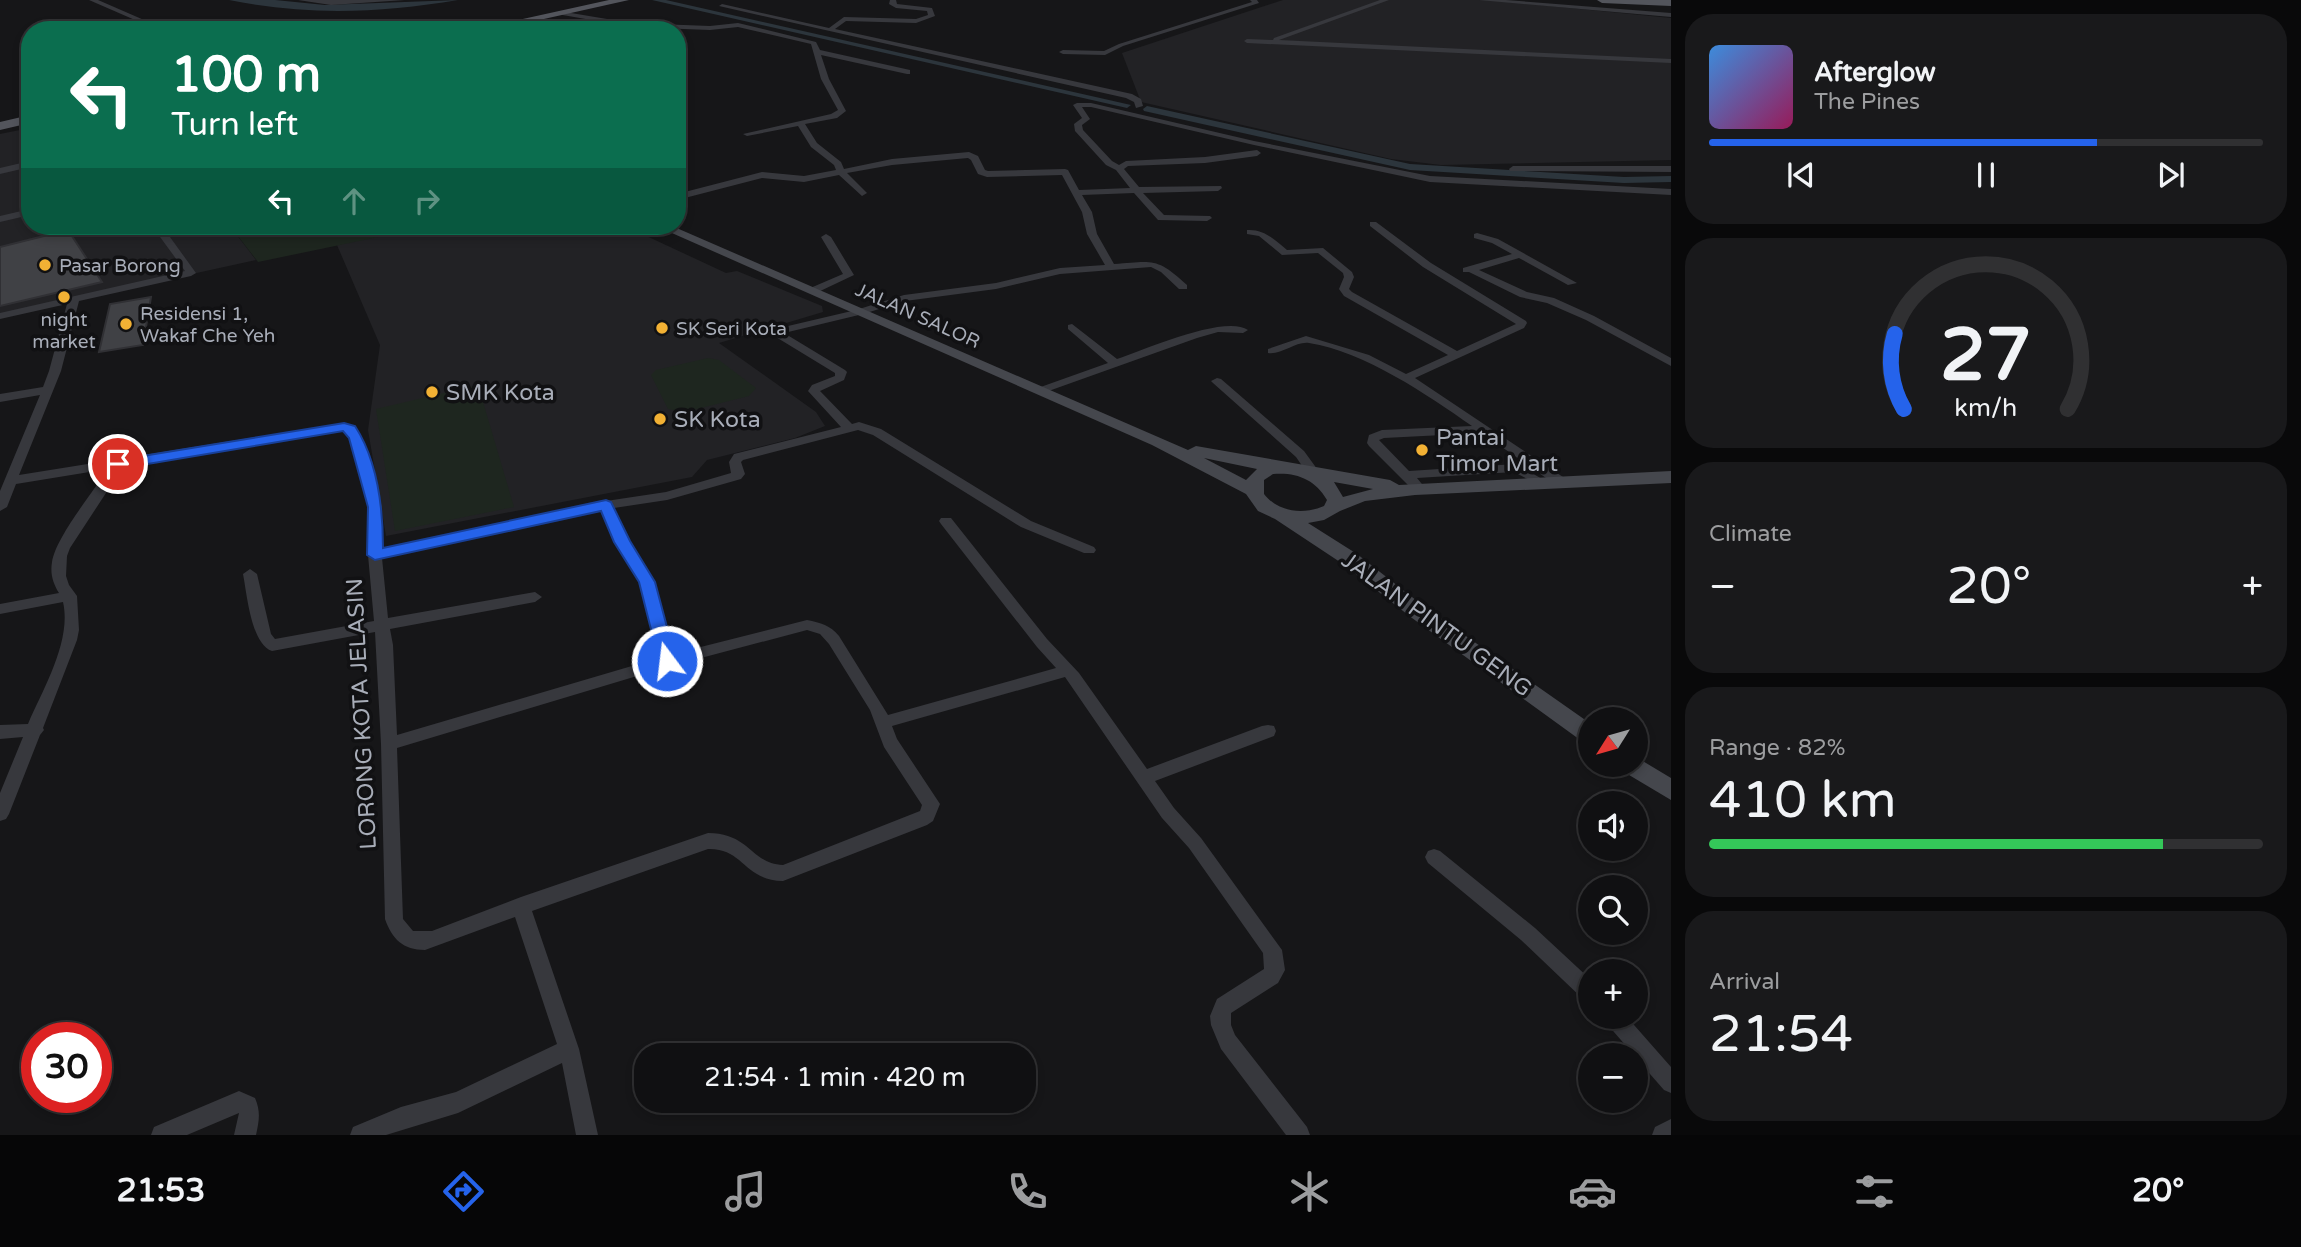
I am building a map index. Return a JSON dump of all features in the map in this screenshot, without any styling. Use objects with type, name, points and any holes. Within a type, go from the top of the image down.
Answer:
[{"type":"main road","points":[[509,21],[602,0]]},
{"type":"main road","points":[[516,21],[624,0]]},
{"type":"main road","points":[[1602,0],[1671,2]]},
{"type":"main road","points":[[1656,0],[1671,2]]},
{"type":"main road","points":[[0,128],[21,124]]},
{"type":"main road","name":"JALAN SALOR","points":[[683,235],[1158,441],[1254,491]]},
{"type":"main road","name":"JALAN SALOR","points":[[1158,441],[1246,463],[1278,468]]},
{"type":"main road","points":[[1413,484],[1362,496],[1308,519],[1281,514],[1268,508],[1254,491],[1255,478],[1268,469],[1278,468],[1413,484],[1543,483],[1671,477]]},
{"type":"main road","points":[[1309,472],[1325,482],[1335,498],[1328,511]]},
{"type":"main road","points":[[1328,511],[1350,559]]},
{"type":"main road","name":"JALAN PINTU GENG","points":[[1281,514],[1350,559],[1419,613],[1578,727]]},
{"type":"main road","points":[[1648,775],[1671,790]]},
{"type":"street","points":[[92,0],[142,21]]},
{"type":"street","points":[[301,0],[340,3],[402,0]]},
{"type":"street","points":[[830,30],[844,19],[916,21],[932,16],[930,9],[900,7],[893,5],[893,0]]},
{"type":"street","points":[[1063,52],[1110,52],[1116,47],[1256,3],[1253,0]]},
{"type":"street","points":[[1268,42],[1386,0]]},
{"type":"street","points":[[1482,0],[1671,15]]},
{"type":"street","points":[[722,6],[1129,96],[1138,101],[1139,106]]},
{"type":"street","points":[[559,13],[610,21]]},
{"type":"street","points":[[686,27],[738,25],[814,43],[825,79],[842,111],[834,116],[747,134]]},
{"type":"street","points":[[1247,41],[1671,61]]},
{"type":"street","points":[[815,51],[907,72]]},
{"type":"street","points":[[1207,218],[1161,218],[1119,168],[1109,163],[1076,127],[1086,119],[1077,104],[1091,105],[1254,144],[1430,179],[1671,191]]},
{"type":"street","points":[[800,123],[814,145],[838,164],[841,172],[862,193]]},
{"type":"street","points":[[1119,168],[1126,164],[1205,160],[1257,153]]},
{"type":"street","points":[[686,195],[762,175],[794,180],[913,159],[964,154],[975,158],[981,172],[987,174],[1062,171],[1077,192],[1087,212],[1092,234],[1111,267]]},
{"type":"street","points":[[0,171],[21,166]]},
{"type":"street","points":[[1513,169],[1671,169]]},
{"type":"street","points":[[1077,192],[1218,188]]},
{"type":"street","points":[[0,219],[21,214]]},
{"type":"street","points":[[1373,224],[1445,275],[1522,323],[1520,327],[1406,378]]},
{"type":"street","points":[[1250,232],[1264,236],[1285,253],[1320,250],[1347,272],[1349,277],[1343,289],[1348,294],[1455,354]]},
{"type":"street","points":[[0,316],[191,273],[164,235]]},
{"type":"street","points":[[1477,236],[1489,238],[1572,283]]},
{"type":"street","points":[[812,291],[849,275],[826,237]]},
{"type":"street","points":[[1445,275],[1519,255]]},
{"type":"street","points":[[848,427],[814,391],[816,387],[840,378],[841,372],[775,332],[904,298],[996,286],[1060,271],[1153,264],[1165,270],[1183,287]]},
{"type":"street","points":[[1469,270],[1524,295],[1550,300],[1582,314],[1671,363]]},
{"type":"street","points":[[0,507],[55,370],[69,327],[74,299]]},
{"type":"street","points":[[1072,327],[1116,364]]},
{"type":"street","points":[[1039,391],[1218,329],[1243,330]]},
{"type":"street","points":[[1272,351],[1309,339],[1365,357],[1406,378],[1562,482]]},
{"type":"street","points":[[1217,381],[1300,454],[1309,472]]},
{"type":"street","points":[[0,398],[47,390]]},
{"type":"street","name":"LORONG KOTA JELASIN","points":[[10,481],[344,427],[350,429],[356,438],[375,507],[375,555],[389,744],[394,919],[397,929],[406,939],[417,942],[432,940],[708,841],[730,841],[760,869],[771,874],[783,873],[921,820],[927,816],[931,804],[890,742],[882,723]]},
{"type":"street","points":[[375,555],[606,505],[667,496],[733,478],[738,474],[735,462],[738,457],[805,442],[848,427],[871,429],[1026,524],[1089,550]]},
{"type":"street","points":[[1413,484],[1373,443],[1373,438],[1382,434],[1485,429]]},
{"type":"street","points":[[0,814],[36,730],[74,624],[69,596],[57,574],[63,547],[118,464]]},
{"type":"street","points":[[606,505],[622,542],[647,582],[667,661]]},
{"type":"street","points":[[946,520],[1042,643],[1068,670],[1143,778],[1195,843],[1272,950],[1275,970],[1271,976],[1224,1006],[1219,1014],[1221,1028],[1228,1042],[1299,1135]]},
{"type":"street","points":[[250,574],[264,636],[272,645],[535,597]]},
{"type":"street","points":[[0,609],[69,596]]},
{"type":"street","points":[[389,744],[667,661],[807,625],[817,626],[834,640],[877,708],[882,723],[1068,670]]},
{"type":"street","points":[[0,732],[36,730]]},
{"type":"street","points":[[1143,778],[1268,731]]},
{"type":"street","points":[[1434,857],[1528,934],[1578,981]]},
{"type":"street","points":[[521,906],[569,1049],[587,1135]]},
{"type":"street","points":[[1624,1029],[1671,1083]]},
{"type":"street","points":[[361,1135],[401,1118],[458,1102],[569,1049]]},
{"type":"street","points":[[162,1135],[239,1102],[248,1105],[250,1115],[245,1135]]},
{"type":"street","points":[[1663,1135],[1671,1130]]},
{"type":"shaded area","points":[[229,0],[275,0],[325,5],[458,0],[401,8],[344,11],[286,9]]},
{"type":"shaded area","points":[[1283,0],[1489,0],[1671,18],[1671,160],[1441,165],[1391,159],[1141,102],[1122,53]]},
{"type":"shaded area","points":[[21,130],[21,235],[237,235],[256,260],[0,316],[0,134]]},
{"type":"shaded area","points":[[237,235],[388,235],[258,262]]},
{"type":"shaded area","points":[[383,235],[644,235],[726,273],[737,271],[822,306],[823,312],[719,343],[816,412],[825,426],[795,438],[707,460],[692,477],[386,536],[368,430],[380,345],[337,245]]},
{"type":"shaded area","points":[[708,358],[719,360],[756,388],[749,396],[685,412],[668,409],[651,375],[656,370]]},
{"type":"shaded area","points":[[478,385],[514,507],[395,531],[376,409]]},
{"type":"building","name":"Pasar Borong","points":[[48,235],[71,235],[102,282],[0,306],[0,247]]},
{"type":"building","name":"Residensi 1, Wakaf Che Yeh","points":[[151,297],[143,345],[99,352],[110,304]]},
{"type":"waterway","points":[[656,0],[1127,105]]},
{"type":"waterway","points":[[1147,109],[1410,167],[1624,180],[1671,179]]},
{"type":"place","name":"Pasar Borong","points":[[45,265]]},
{"type":"place","name":"night market","points":[[64,297]]},
{"type":"place","name":"Residensi 1, Wakaf Che Yeh","points":[[126,324]]},
{"type":"place","name":"SK Seri Kota","points":[[662,328]]},
{"type":"place","name":"SMK Kota","points":[[432,392]]},
{"type":"place","name":"SK Kota","points":[[660,419]]},
{"type":"place","name":"Pantai Timor Mart","points":[[1422,450]]},
{"type":"route","points":[[118,464],[295,434],[344,427],[350,429],[356,438],[375,507],[375,555],[606,505],[622,542],[647,582],[667,661]]}]
